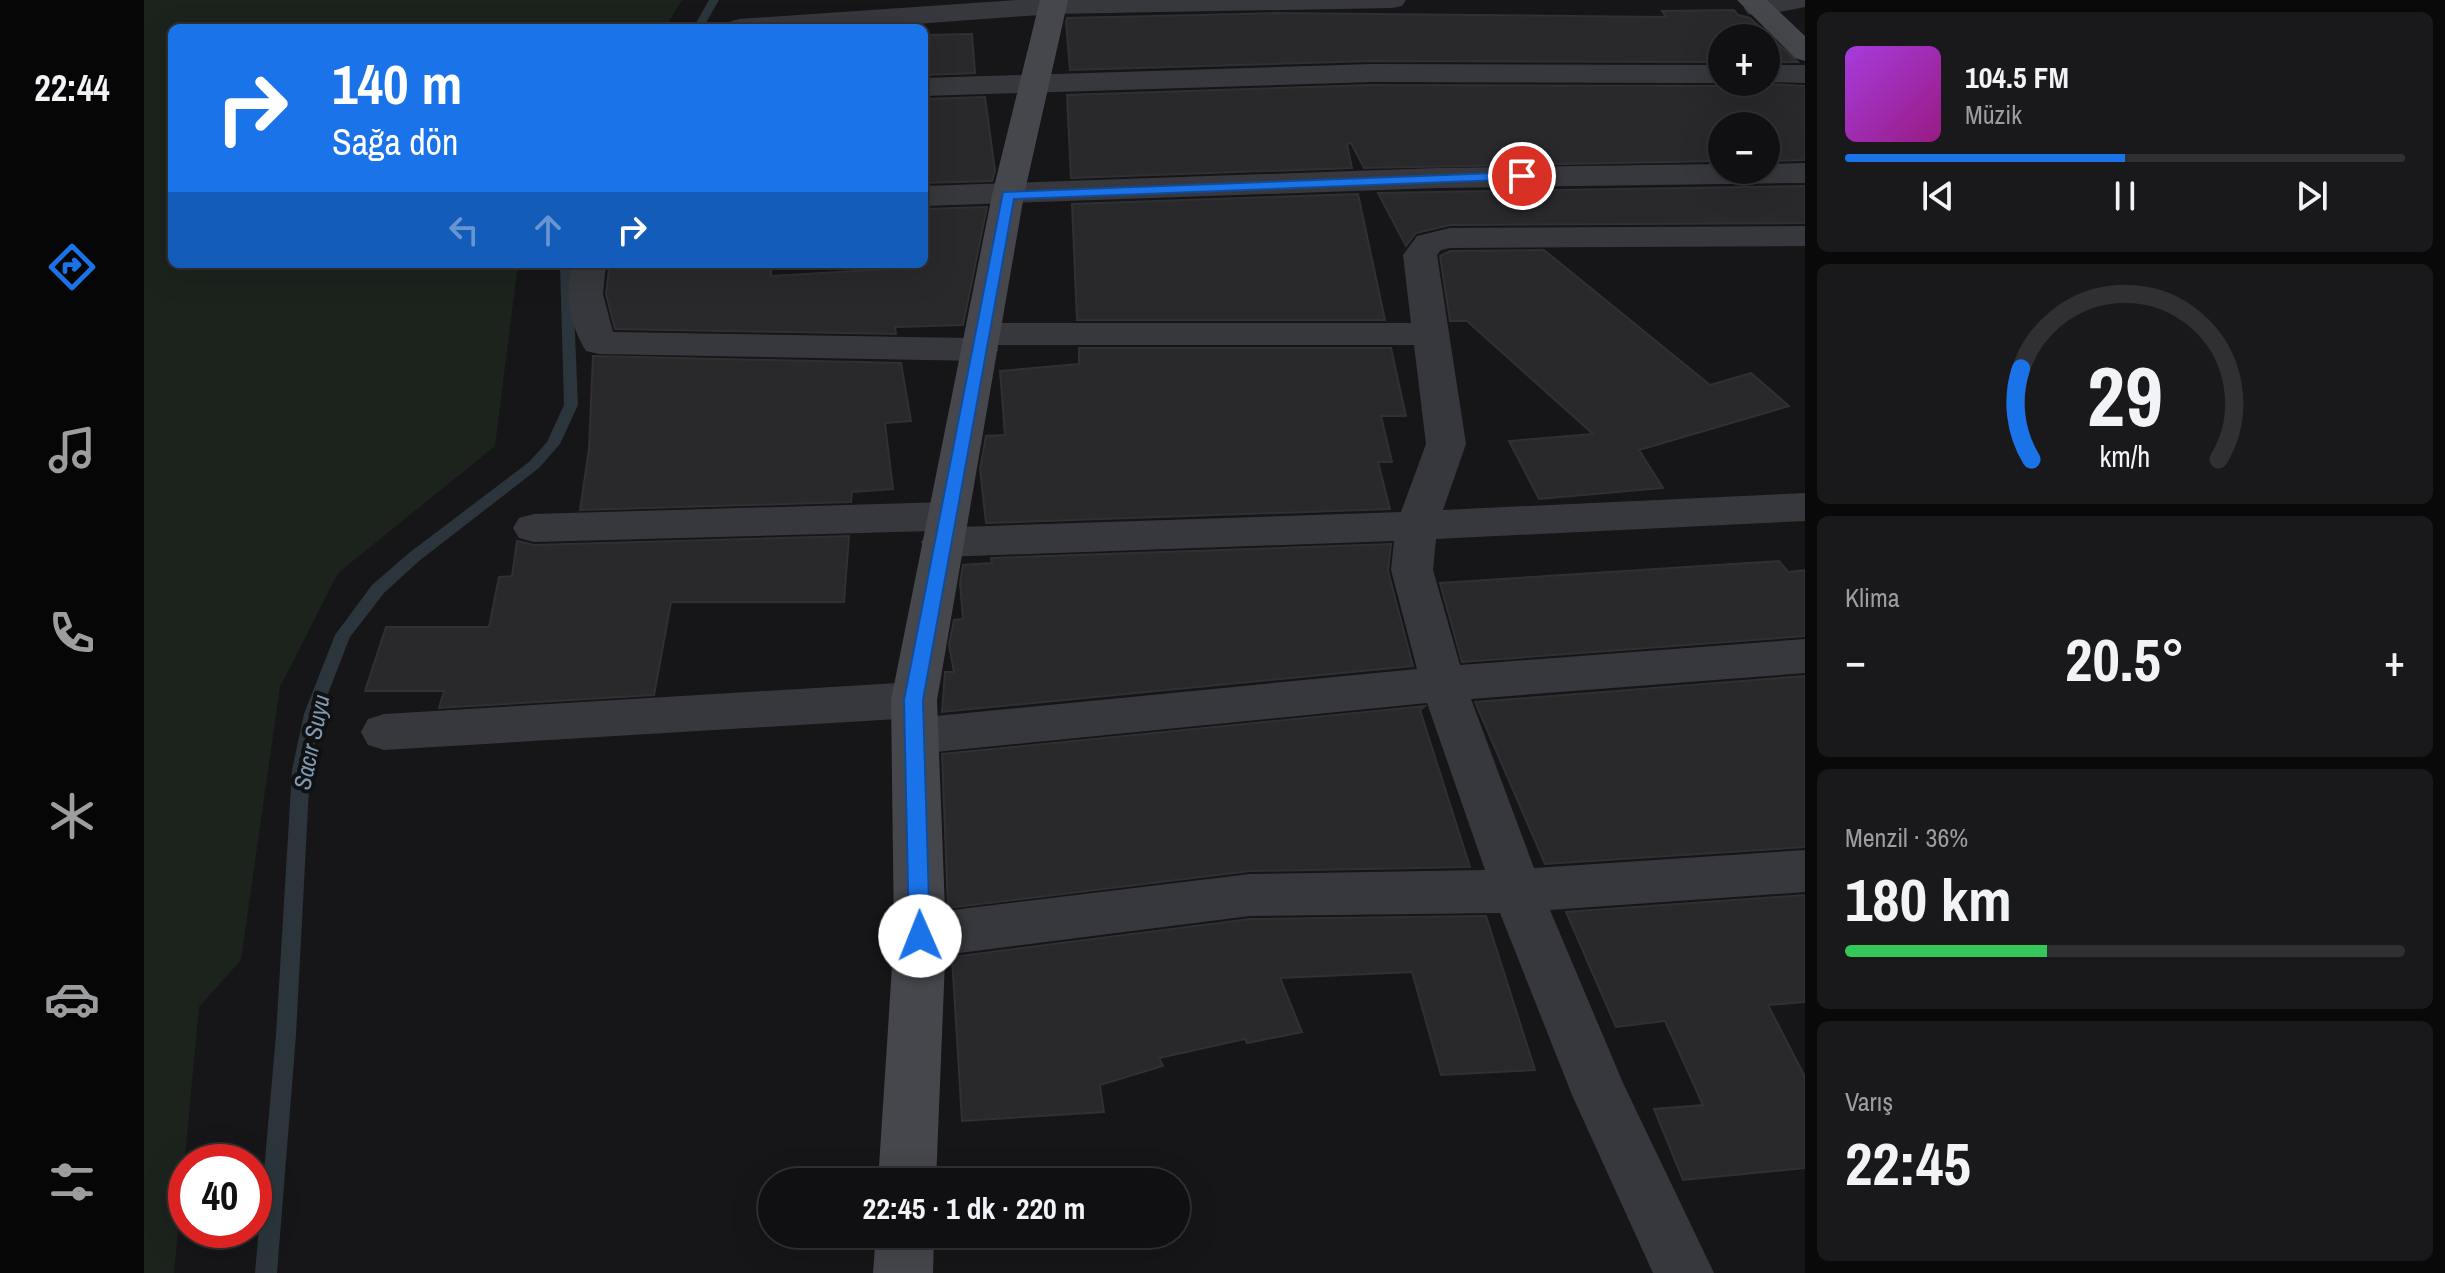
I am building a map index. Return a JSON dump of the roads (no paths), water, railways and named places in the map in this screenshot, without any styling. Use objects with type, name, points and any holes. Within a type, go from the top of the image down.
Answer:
[{"type":"street","points":[[789,24],[1053,3],[1392,0]]},
{"type":"street","points":[[1755,4],[1798,0]]},
{"type":"street","points":[[908,1168],[920,936],[914,718],[944,529],[1008,195],[1053,3]]},
{"type":"street","points":[[1755,4],[1804,55],[1780,67]]},
{"type":"street","points":[[928,87],[1372,73],[1708,74]]},
{"type":"street","points":[[928,196],[1438,178],[1805,173]]},
{"type":"street","points":[[1684,1273],[1600,1095],[1517,891],[1443,684],[1412,570],[1417,526],[1446,444],[1420,255],[1429,243],[1450,238],[1805,236]]},
{"type":"street","points":[[588,268],[586,300],[599,343],[982,342],[1433,334]]},
{"type":"street","points":[[534,528],[1417,526],[1805,507]]},
{"type":"street","points":[[384,732],[914,718],[1443,684],[1805,656]]},
{"type":"street","points":[[920,936],[1250,895],[1517,891],[1805,871]]},
{"type":"street","points":[[903,1273],[904,1248]]},
{"type":"waterway","name":"Sacır Suyu","points":[[700,24],[714,0]]},
{"type":"waterway","name":"Sacır Suyu","points":[[266,1273],[286,1035],[301,770],[312,714],[343,635],[378,589],[414,557],[534,465],[553,444],[571,405],[566,268]]}]
